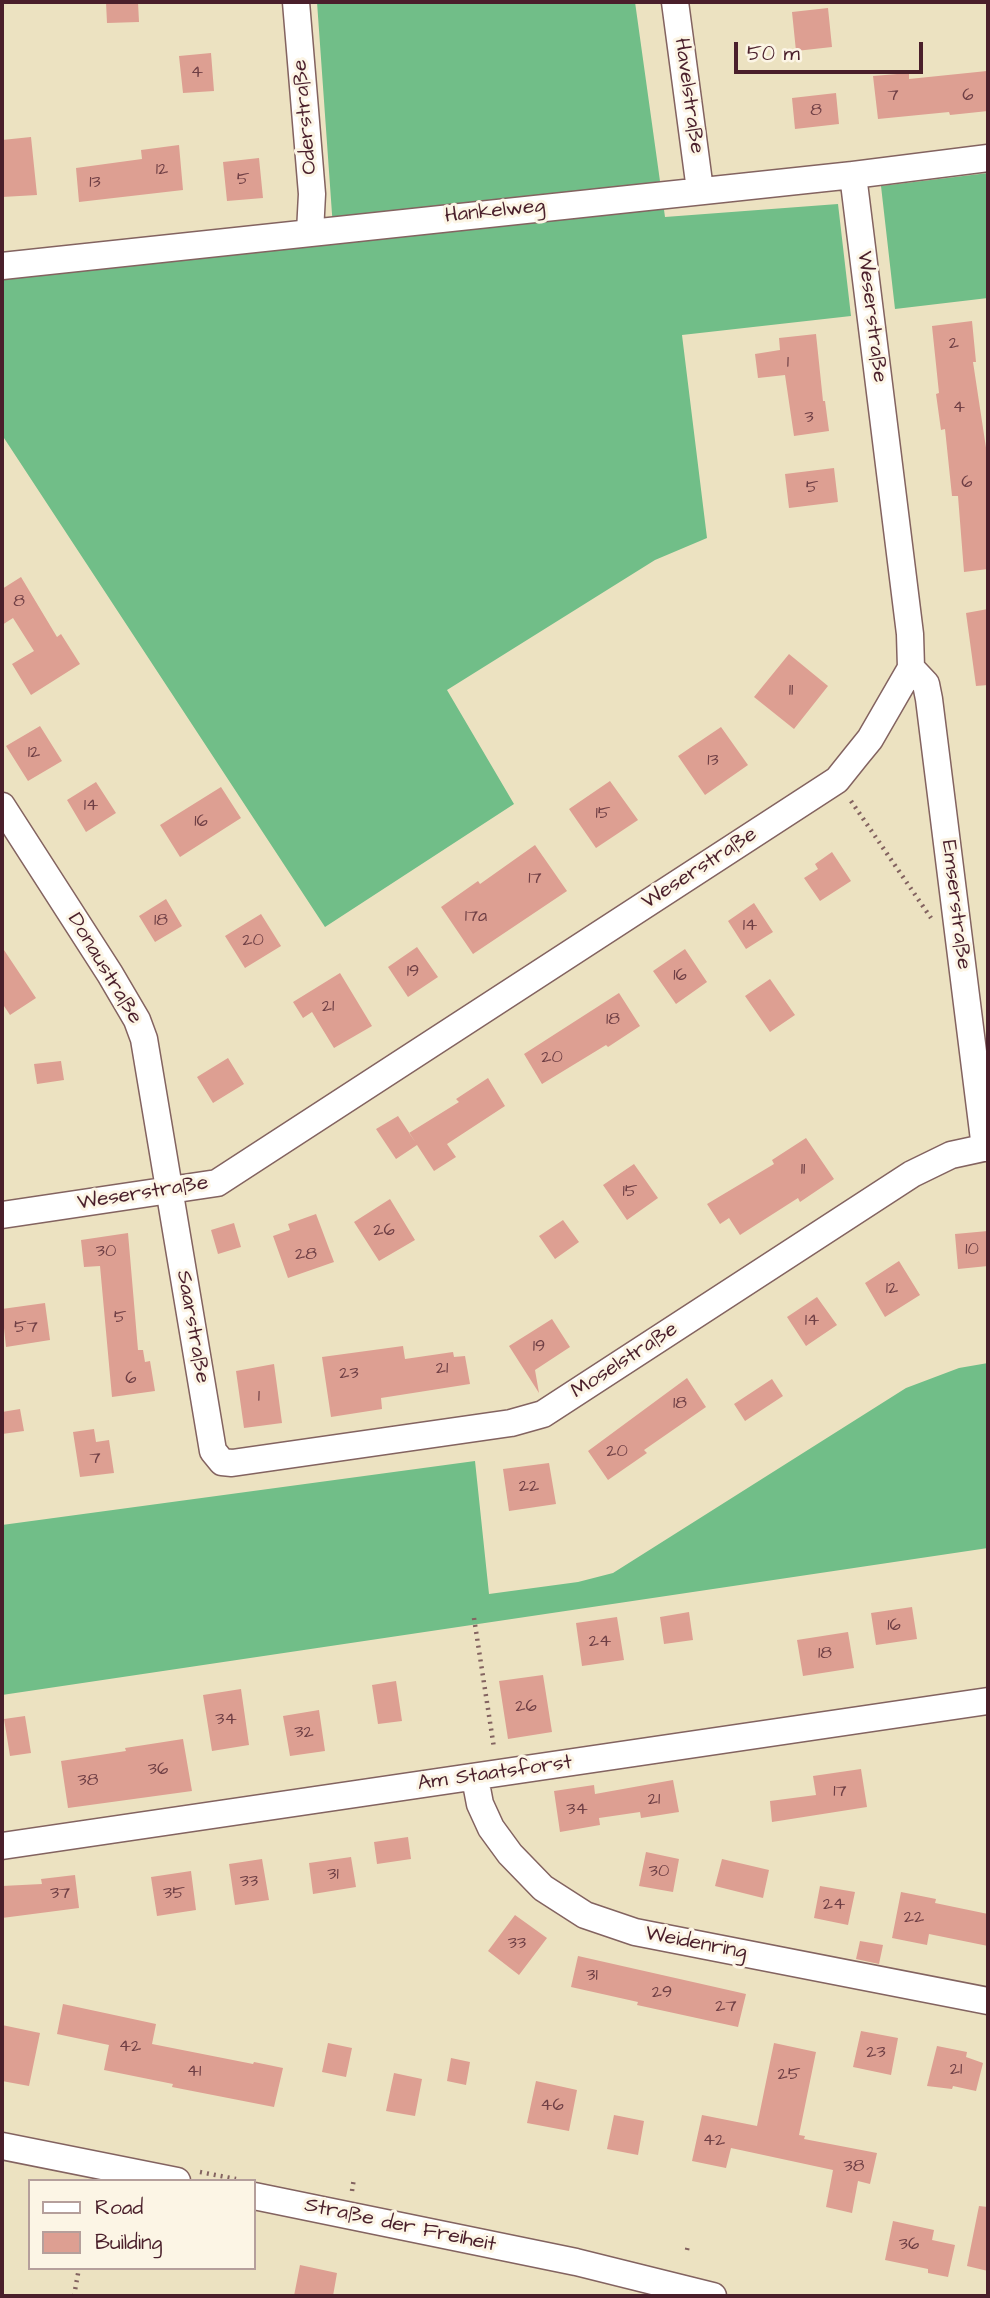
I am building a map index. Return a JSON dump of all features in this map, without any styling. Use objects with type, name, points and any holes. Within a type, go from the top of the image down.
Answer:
[{"type":"street","name":"Oderstraße","points":[[296,2],[312,194],[310,232]]},
{"type":"street","name":"Havelstraße","points":[[675,2],[700,190]]},
{"type":"street","name":"Hankelweg","points":[[2,266],[853,175],[988,158]]},
{"type":"street","name":"Weserstraße","points":[[2,1215],[217,1183],[837,780],[870,739],[911,668],[909,625],[853,175]]},
{"type":"street","name":"Emserstraße","points":[[911,668],[926,684],[929,699],[987,1148]]},
{"type":"street","name":"Donaustraße","points":[[2,806],[137,1020],[152,1075],[169,1190]]},
{"type":"street","name":"Moselstraße","points":[[222,1462],[232,1463],[511,1423],[543,1413],[912,1174],[951,1155],[987,1148]]},
{"type":"street","name":"Saarstraße","points":[[169,1190],[213,1451],[222,1462]]},
{"type":"street","name":"Am Staatsforst","points":[[2,1846],[988,1701]]},
{"type":"street","name":"Weidenring","points":[[486,1776],[480,1804],[491,1828],[510,1854],[543,1888],[585,1915],[635,1932],[988,2001]]},
{"type":"street","points":[[2,2146],[167,2179]]},
{"type":"street","name":"Straße der Freiheit","points":[[256,2196],[546,2256],[713,2296]]},
{"type":"path","points":[[837,780],[931,919]]},
{"type":"path","points":[[474,1618],[486,1776]]},
{"type":"path","points":[[74,2296],[79,2270]]},
{"type":"green space","points":[[317,2],[635,2],[665,217],[838,204],[851,316],[682,335],[707,538],[655,560],[447,690],[514,804],[325,927],[2,435],[2,272],[334,242]]},
{"type":"green space","points":[[988,173],[988,298],[895,309],[881,186]]},
{"type":"green space","points":[[988,1363],[988,1548],[2,1695],[2,1525],[475,1461],[489,1594],[578,1582],[613,1573],[906,1388],[959,1368]]},
{"type":"building","points":[[106,2],[138,2],[139,22],[107,23]]},
{"type":"building","points":[[828,8],[832,47],[796,51],[792,12]]},
{"type":"building","points":[[211,53],[214,91],[183,93],[179,56]]},
{"type":"building","points":[[987,71],[988,111],[878,119],[873,76],[909,73],[909,79]]},
{"type":"building","points":[[836,93],[839,124],[795,129],[792,98]]},
{"type":"building","points":[[31,137],[37,195],[2,197],[2,140]]},
{"type":"building","points":[[179,145],[183,190],[79,202],[76,168],[142,159],[141,150]]},
{"type":"building","points":[[259,158],[263,198],[227,201],[223,162]]},
{"type":"building","points":[[972,321],[976,362],[973,362],[988,461],[988,569],[964,572],[958,496],[952,496],[945,429],[941,430],[936,394],[939,393],[932,326]]},
{"type":"building","points":[[816,334],[829,431],[794,436],[785,375],[758,378],[755,354],[780,350],[779,338]]},
{"type":"building","points":[[834,468],[838,502],[789,508],[785,474]]},
{"type":"building","points":[[21,577],[57,637],[61,634],[80,664],[31,695],[12,664],[34,651],[13,618],[2,625],[2,589]]},
{"type":"building","points":[[988,609],[988,685],[976,686],[966,613]]},
{"type":"building","points":[[789,654],[828,686],[794,729],[754,697]]},
{"type":"building","points":[[40,726],[62,761],[28,781],[6,746]]},
{"type":"building","points":[[721,727],[748,765],[705,795],[678,756]]},
{"type":"building","points":[[610,781],[638,820],[596,848],[569,809]]},
{"type":"building","points":[[96,782],[116,813],[86,832],[67,800]]},
{"type":"building","points":[[221,787],[241,818],[180,857],[160,825]]},
{"type":"building","points":[[535,845],[567,891],[473,954],[441,907],[478,881],[480,884]]},
{"type":"building","points":[[832,852],[851,881],[820,901],[804,878],[818,869],[815,864]]},
{"type":"building","points":[[166,899],[182,926],[155,942],[139,916]]},
{"type":"building","points":[[754,903],[773,932],[746,949],[728,921]]},
{"type":"building","points":[[261,914],[281,946],[245,968],[225,936]]},
{"type":"building","points":[[2,947],[36,998],[10,1015],[2,1003]]},
{"type":"building","points":[[417,947],[438,977],[408,997],[388,967]]},
{"type":"building","points":[[685,949],[707,982],[676,1004],[653,971]]},
{"type":"building","points":[[340,973],[372,1026],[334,1048],[312,1012],[303,1018],[293,1002]]},
{"type":"building","points":[[770,979],[795,1015],[770,1032],[745,996]]},
{"type":"building","points":[[619,993],[640,1026],[542,1084],[524,1054]]},
{"type":"building","points":[[228,1058],[244,1084],[213,1103],[197,1077]]},
{"type":"building","points":[[61,1061],[64,1080],[37,1084],[34,1064]]},
{"type":"building","points":[[488,1078],[505,1106],[447,1144],[456,1157],[434,1171],[417,1145],[396,1159],[376,1129],[398,1116],[409,1133],[459,1102],[456,1099]]},
{"type":"building","points":[[806,1138],[834,1179],[800,1202],[798,1198],[740,1235],[729,1218],[720,1224],[707,1204],[774,1164],[772,1160]]},
{"type":"building","points":[[634,1164],[658,1198],[627,1220],[603,1185]]},
{"type":"building","points":[[390,1199],[415,1240],[379,1261],[354,1222]]},
{"type":"building","points":[[316,1214],[334,1262],[288,1278],[273,1236],[290,1230],[288,1224]]},
{"type":"building","points":[[563,1220],[579,1242],[555,1259],[539,1236]]},
{"type":"building","points":[[234,1223],[241,1247],[218,1254],[211,1230]]},
{"type":"building","points":[[988,1231],[988,1266],[958,1269],[955,1234]]},
{"type":"building","points":[[128,1233],[138,1350],[143,1350],[145,1362],[150,1361],[155,1391],[112,1397],[100,1266],[84,1267],[81,1240]]},
{"type":"building","points":[[899,1261],[920,1295],[885,1317],[865,1283]]},
{"type":"building","points":[[817,1297],[837,1325],[806,1346],[787,1317]]},
{"type":"building","points":[[45,1303],[50,1340],[6,1347],[2,1309]]},
{"type":"building","points":[[552,1319],[570,1347],[535,1370],[539,1393],[509,1346]]},
{"type":"building","points":[[403,1346],[405,1359],[453,1352],[454,1357],[465,1356],[470,1384],[381,1398],[382,1409],[331,1417],[322,1357]]},
{"type":"building","points":[[274,1364],[282,1423],[244,1428],[236,1371]]},
{"type":"building","points":[[687,1378],[706,1407],[644,1450],[647,1453],[608,1480],[588,1451]]},
{"type":"building","points":[[772,1379],[783,1396],[745,1421],[734,1404]]},
{"type":"building","points":[[20,1409],[24,1431],[2,1434],[2,1412]]},
{"type":"building","points":[[94,1429],[96,1442],[109,1440],[114,1473],[80,1477],[73,1432]]},
{"type":"building","points":[[549,1463],[556,1504],[509,1511],[503,1469]]},
{"type":"building","points":[[912,1607],[917,1639],[876,1645],[871,1613]]},
{"type":"building","points":[[689,1612],[693,1640],[664,1644],[660,1617]]},
{"type":"building","points":[[617,1617],[624,1660],[582,1666],[576,1623]]},
{"type":"building","points":[[848,1632],[854,1668],[803,1676],[797,1640]]},
{"type":"building","points":[[543,1675],[552,1732],[508,1739],[499,1681]]},
{"type":"building","points":[[396,1681],[402,1721],[378,1724],[372,1685]]},
{"type":"building","points":[[241,1689],[249,1745],[212,1751],[203,1695]]},
{"type":"building","points":[[319,1710],[325,1751],[290,1756],[283,1716]]},
{"type":"building","points":[[25,1716],[31,1753],[10,1756],[4,1719]]},
{"type":"building","points":[[183,1739],[192,1791],[68,1808],[61,1761]]},
{"type":"building","points":[[861,1769],[867,1807],[772,1822],[770,1801],[816,1795],[813,1776]]},
{"type":"building","points":[[673,1780],[679,1812],[641,1818],[640,1812],[599,1818],[600,1825],[560,1832],[554,1791],[594,1785],[595,1794]]},
{"type":"building","points":[[408,1837],[411,1859],[377,1864],[374,1842]]},
{"type":"building","points":[[646,1852],[679,1859],[673,1892],[639,1886]]},
{"type":"building","points":[[351,1857],[356,1887],[313,1894],[309,1863]]},
{"type":"building","points":[[262,1859],[269,1900],[235,1905],[229,1864]]},
{"type":"building","points":[[722,1859],[769,1870],[763,1898],[715,1886]]},
{"type":"building","points":[[191,1871],[196,1910],[157,1916],[151,1877]]},
{"type":"building","points":[[75,1875],[79,1908],[2,1918],[2,1886],[42,1884],[41,1879]]},
{"type":"building","points":[[820,1886],[855,1892],[848,1925],[814,1918]]},
{"type":"building","points":[[901,1892],[936,1899],[935,1903],[988,1914],[988,1946],[929,1934],[927,1945],[892,1938]]},
{"type":"building","points":[[515,1915],[547,1938],[519,1975],[488,1951]]},
{"type":"building","points":[[860,1941],[883,1945],[879,1964],[856,1959]]},
{"type":"building","points":[[578,1956],[746,1994],[738,2027],[637,2005],[638,2002],[571,1987]]},
{"type":"building","points":[[63,2004],[156,2024],[152,2044],[283,2068],[274,2107],[172,2087],[173,2084],[104,2070],[109,2045],[57,2034]]},
{"type":"building","points":[[2,2025],[40,2033],[29,2086],[2,2081]]},
{"type":"building","points":[[861,2031],[898,2038],[891,2075],[853,2067]]},
{"type":"building","points":[[328,2043],[352,2048],[346,2077],[322,2072]]},
{"type":"building","points":[[774,2043],[816,2052],[799,2135],[805,2136],[804,2139],[877,2153],[870,2184],[858,2181],[852,2213],[826,2207],[833,2170],[731,2148],[726,2168],[692,2161],[702,2115],[757,2126]]},
{"type":"building","points":[[937,2046],[967,2052],[966,2057],[983,2063],[976,2091],[953,2086],[952,2089],[927,2086]]},
{"type":"building","points":[[451,2058],[470,2062],[466,2085],[447,2081]]},
{"type":"building","points":[[394,2073],[422,2079],[415,2116],[386,2111]]},
{"type":"building","points":[[536,2081],[577,2090],[569,2131],[527,2123]]},
{"type":"building","points":[[614,2115],[644,2121],[638,2155],[607,2149]]},
{"type":"building","points":[[979,2206],[988,2207],[988,2271],[967,2266]]},
{"type":"building","points":[[893,2221],[934,2230],[932,2240],[955,2245],[948,2277],[928,2273],[928,2269],[885,2260]]},
{"type":"building","points":[[300,2265],[337,2273],[333,2296],[294,2296]]}]
